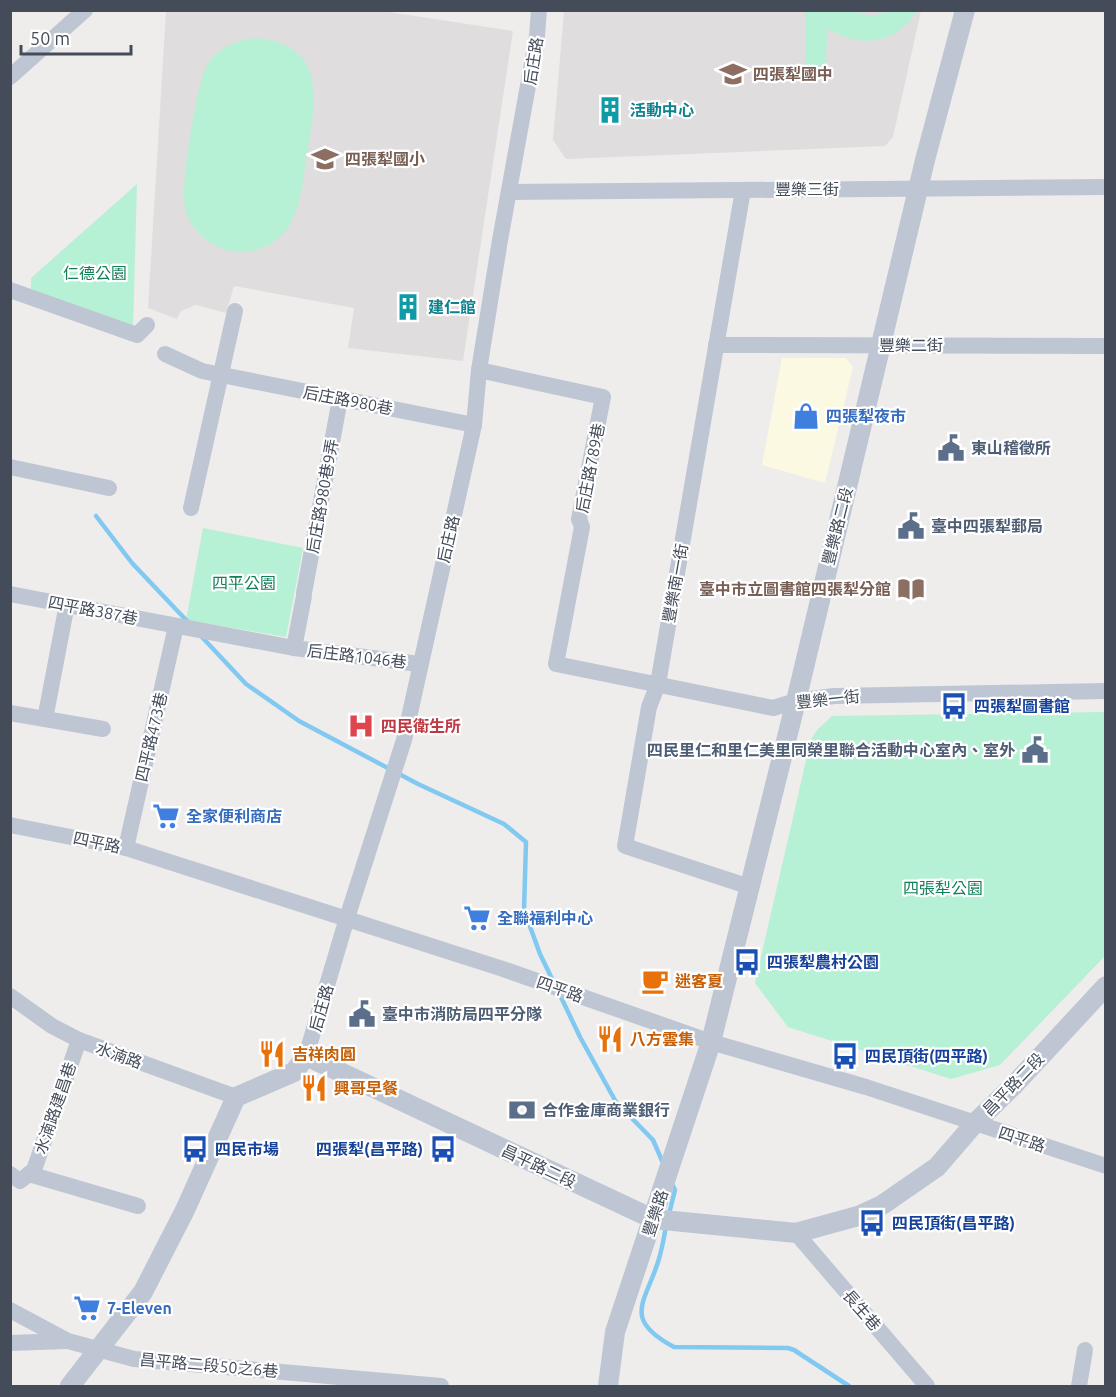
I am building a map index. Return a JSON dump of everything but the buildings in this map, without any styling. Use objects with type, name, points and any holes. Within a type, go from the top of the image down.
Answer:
[{"type":"street","points":[[10,77],[85,10]]},
{"type":"street","name":"后庄路","points":[[306,1056],[404,740],[419,664],[474,425],[479,370],[537,36],[539,10]]},
{"type":"street","name":"豐樂路二段","points":[[711,1042],[796,701],[925,160],[965,10]]},
{"type":"street","name":"豐樂三街","points":[[509,192],[1106,187]]},
{"type":"street","name":"豐樂南一街","points":[[743,190],[658,684],[649,707],[625,846],[750,887]]},
{"type":"street","points":[[10,290],[136,335],[147,325]]},
{"type":"street","points":[[191,508],[235,311]]},
{"type":"street","name":"豐樂二街","points":[[716,345],[1106,346]]},
{"type":"street","name":"后庄路980巷","points":[[165,354],[202,371],[474,425]]},
{"type":"street","name":"后庄路789巷","points":[[479,370],[603,397],[579,519],[582,527],[556,664]]},
{"type":"street","name":"后庄路980巷9弄","points":[[304,595],[340,399]]},
{"type":"street","points":[[10,467],[109,488]]},
{"type":"street","name":"四平路387巷","points":[[10,594],[176,626]]},
{"type":"street","name":"后庄路1046巷","points":[[294,648],[304,595]]},
{"type":"street","points":[[45,719],[67,604]]},
{"type":"street","name":"后庄路1046巷","points":[[176,626],[294,648],[419,664]]},
{"type":"street","name":"四平路473巷","points":[[126,848],[176,626]]},
{"type":"street","name":"豐樂一街","points":[[556,664],[773,708],[796,701],[834,696],[1106,691]]},
{"type":"street","points":[[10,713],[103,729]]},
{"type":"street","name":"四平路","points":[[10,825],[126,848],[503,969],[711,1042],[866,1087],[1106,1166]]},
{"type":"street","name":"昌平路二段","points":[[306,1056],[653,1219],[796,1233],[858,1216],[886,1203],[937,1167],[975,1123],[1015,1084],[1106,986]]},
{"type":"street","name":"水湳路","points":[[10,996],[52,1026],[79,1040],[237,1097]]},
{"type":"street","name":"水湳路建昌巷","points":[[10,1174],[20,1182],[34,1170],[79,1040]]},
{"type":"street","name":"豐樂路","points":[[608,1386],[615,1332],[711,1042]]},
{"type":"street","points":[[70,1386],[143,1292],[185,1210],[237,1097],[294,1072],[306,1056]]},
{"type":"street","name":"水湳路建昌巷","points":[[29,1174],[138,1206]]},
{"type":"street","name":"長生巷","points":[[796,1233],[927,1386]]},
{"type":"street","points":[[10,1310],[68,1341]]},
{"type":"street","points":[[10,1343],[68,1341]]},
{"type":"street","name":"昌平路二段50之6巷","points":[[68,1341],[134,1359],[306,1380],[441,1386]]},
{"type":"street","points":[[1079,1386],[1085,1350]]},
{"type":"shaded area","name":"四張犁國小","points":[[166,11],[382,11],[513,31],[463,361],[348,348],[354,308],[234,286],[226,313],[196,305],[181,311],[177,319],[148,308]]},
{"type":"shaded area","name":"四張犁國中","points":[[564,11],[921,11],[893,137],[885,146],[566,159],[553,140]]},
{"type":"shaded area","name":"四張犁夜市","points":[[782,358],[846,358],[853,367],[825,483],[762,465]]},
{"type":"green space","points":[[805,11],[849,11],[872,16],[891,11],[916,11],[900,30],[876,40],[855,39],[827,29],[826,66],[805,67]]},
{"type":"green space","points":[[257,38],[280,43],[296,52],[307,65],[312,80],[313,115],[300,198],[290,225],[270,244],[255,250],[237,252],[213,244],[193,226],[185,208],[184,197],[187,158],[194,112],[207,65],[223,49]]},
{"type":"green space","name":"仁德公園","points":[[137,184],[133,330],[31,290],[31,278]]},
{"type":"green space","name":"四平公園","points":[[203,528],[303,548],[286,637],[186,620]]},
{"type":"green space","name":"四張犁公園","points":[[1105,712],[1105,956],[1000,1065],[951,1079],[788,1027],[755,983],[811,739],[818,729],[832,716]]},
{"type":"waterway","points":[[96,516],[132,563],[187,621]]},
{"type":"waterway","points":[[201,636],[246,684],[299,721],[418,784],[504,824],[526,842],[524,910],[540,954],[554,983]]},
{"type":"waterway","points":[[559,993],[616,1102],[653,1140],[663,1163]]},
{"type":"waterway","points":[[669,1214],[675,1190],[671,1182]]},
{"type":"waterway","points":[[666,1226],[659,1258],[642,1309],[643,1319],[648,1328],[658,1337],[674,1347],[788,1348],[849,1386]]},
{"type":"place","name":"四張犁國中","points":[[733,74]]},
{"type":"place","name":"活動中心","points":[[610,110]]},
{"type":"place","name":"四張犁國小","points":[[325,159]]},
{"type":"place","name":"建仁館","points":[[408,307]]},
{"type":"place","name":"四張犁夜市","points":[[806,416]]},
{"type":"place","name":"東山稽徵所","points":[[951,448]]},
{"type":"place","name":"臺中四張犁郵局","points":[[911,526]]},
{"type":"place","name":"臺中市立圖書館四張犁分館","points":[[911,589]]},
{"type":"place","name":"四張犁圖書館","points":[[954,706]]},
{"type":"place","name":"四民衛生所","points":[[361,726]]},
{"type":"place","name":"四民里仁和里仁美里同榮里聯合活動中心室內、室外","points":[[1035,750]]},
{"type":"place","name":"全家便利商店","points":[[166,816]]},
{"type":"place","name":"全聯福利中心","points":[[477,918]]},
{"type":"place","name":"四張犁農村公園","points":[[747,962]]},
{"type":"place","name":"迷客夏","points":[[655,981]]},
{"type":"place","name":"臺中市消防局四平分隊","points":[[362,1014]]},
{"type":"place","name":"八方雲集","points":[[610,1039]]},
{"type":"place","name":"吉祥肉圓","points":[[272,1054]]},
{"type":"place","name":"四民頂街(四平路)","points":[[845,1056]]},
{"type":"place","name":"興哥早餐","points":[[314,1088]]},
{"type":"place","name":"合作金庫商業銀行","points":[[522,1110]]},
{"type":"place","name":"四民市場","points":[[195,1149]]},
{"type":"place","name":"四張犁(昌平路)","points":[[443,1149]]},
{"type":"place","name":"四民頂街(昌平路)","points":[[872,1223]]},
{"type":"place","name":"7-Eleven","points":[[87,1308]]}]
